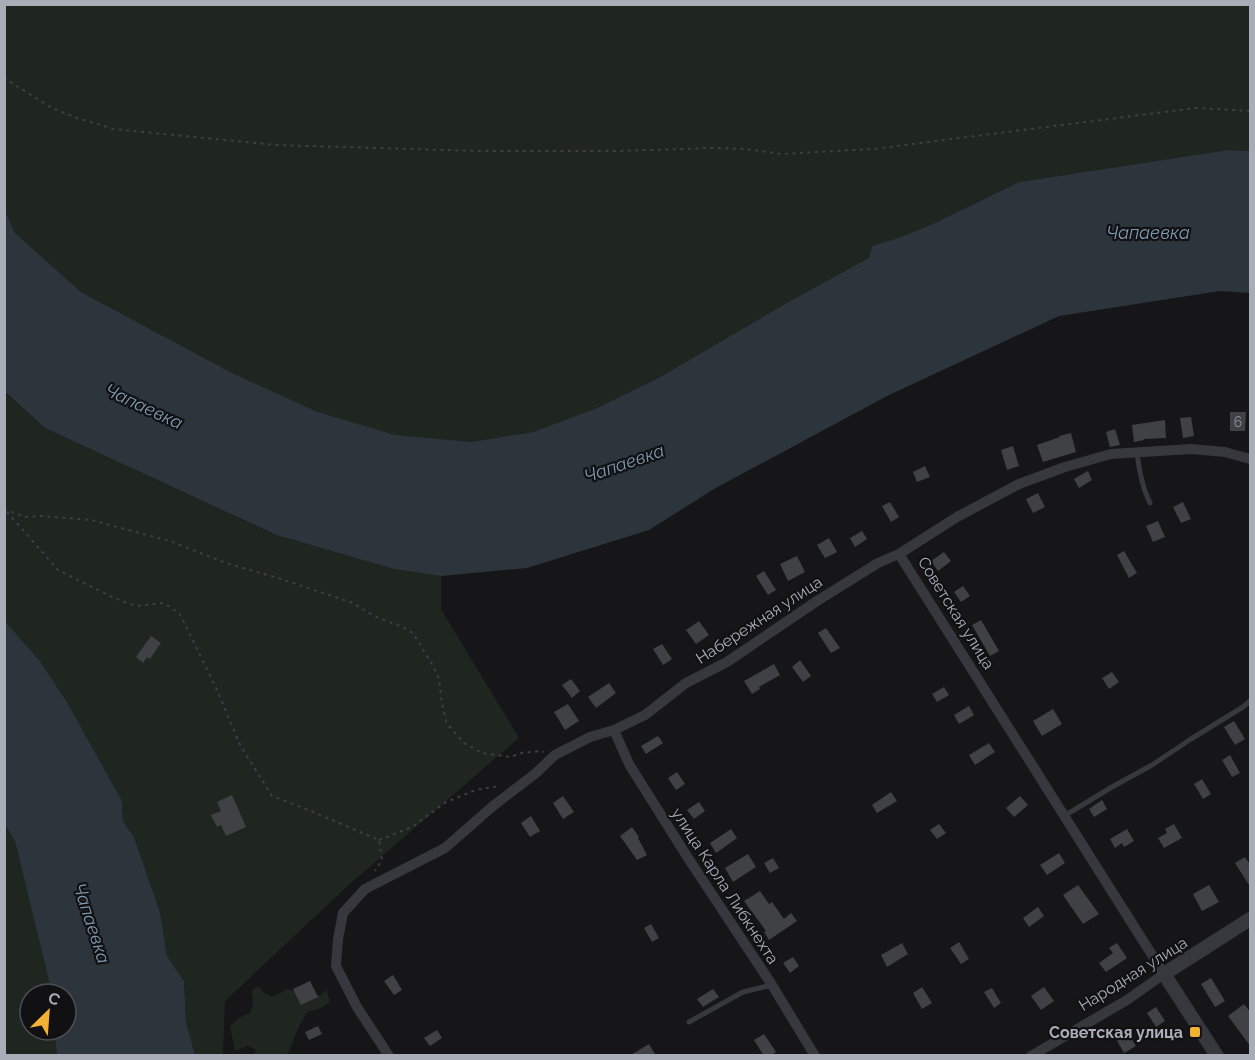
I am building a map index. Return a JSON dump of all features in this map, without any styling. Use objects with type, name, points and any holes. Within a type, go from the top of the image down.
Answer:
[{"type":"street","name":"Набережная улица","points":[[389,1056],[357,1007],[336,966],[343,913],[365,889],[445,848],[493,806],[537,773],[555,755],[590,736],[614,730],[645,715],[686,683],[727,662],[837,588],[878,563],[899,554],[957,517],[1019,484],[1065,467],[1111,454],[1191,449],[1225,452],[1251,459]]},
{"type":"street","name":"Советская улица","points":[[899,554],[1217,1056]]},
{"type":"street","name":"улица Карла Либкнехта","points":[[614,730],[629,764],[772,986],[814,1056]]},
{"type":"street","name":"Народная улица","points":[[1031,1056],[1127,1000],[1251,919]]},
{"type":"lane","points":[[1137,452],[1140,472],[1150,503]]},
{"type":"lane","points":[[1065,816],[1152,765],[1251,701]]},
{"type":"lane","points":[[690,1022],[743,992],[772,986]]},
{"type":"path","points":[[4,77],[52,108],[114,129],[275,145],[480,151],[713,148],[746,149],[781,154],[873,148],[1196,108],[1251,111]]},
{"type":"path","points":[[5,510],[25,517],[91,520],[171,541],[226,563],[353,603],[374,616],[413,633],[439,679],[447,724],[464,743],[482,753],[510,757],[540,751],[555,755]]},
{"type":"path","points":[[5,510],[58,570],[114,598],[136,606],[164,603],[180,614],[217,690],[240,745],[272,796],[378,840],[412,827],[446,802],[476,790],[524,782]]},
{"type":"path","points":[[365,889],[382,860],[378,840]]},
{"type":"shaded area","points":[[5,5],[1250,5],[1250,151],[1228,150],[1019,182],[937,222],[872,246],[869,258],[660,377],[597,408],[533,432],[471,442],[395,436],[318,412],[234,374],[81,292],[15,233],[5,211]]},
{"type":"shaded area","points":[[4,392],[45,428],[275,535],[394,569],[441,576],[441,609],[519,738],[353,881],[225,1001],[222,1055],[195,1055],[186,1022],[184,981],[167,956],[160,912],[134,837],[123,821],[122,801],[67,702],[40,661],[5,621]]},
{"type":"shaded area","points":[[4,825],[15,841],[49,982],[18,982],[18,1042],[55,1042],[57,1055],[5,1055]]},
{"type":"shaded area","points":[[258,986],[272,997],[287,989],[311,995],[322,995],[326,989],[330,1002],[321,1008],[307,1012],[286,1055],[253,1055],[256,1050],[248,1046],[235,1051],[230,1026],[239,1018],[250,1013],[253,1004],[252,991]]},
{"type":"water","name":"Чапаевка","points":[[1228,150],[1250,151],[1250,293],[1220,291],[1059,316],[887,396],[714,489],[649,530],[527,568],[441,576],[394,569],[276,535],[45,428],[5,392],[5,211],[15,233],[81,292],[234,374],[318,412],[395,435],[471,442],[533,432],[597,408],[660,377],[869,258],[872,246],[937,222],[1019,182]]},
{"type":"water","name":"Чапаевка","points":[[5,621],[40,661],[67,702],[122,801],[123,821],[134,837],[160,912],[167,956],[184,981],[186,1022],[195,1055],[57,1055],[55,1042],[78,1042],[78,982],[49,982],[15,841],[5,825]]},
{"type":"building","points":[[1230,412],[1246,412],[1245,431],[1230,431]]},
{"type":"building","points":[[1191,417],[1194,436],[1183,438],[1180,418]]},
{"type":"building","points":[[1165,420],[1166,438],[1134,442],[1132,425]]},
{"type":"building","points":[[1115,429],[1120,445],[1110,447],[1106,432]]},
{"type":"building","points":[[1071,433],[1076,452],[1043,462],[1037,445]]},
{"type":"building","points":[[1013,446],[1019,466],[1007,470],[1001,450]]},
{"type":"building","points":[[925,466],[930,477],[917,482],[913,472]]},
{"type":"building","points":[[1088,471],[1092,480],[1079,488],[1074,479]]},
{"type":"building","points":[[1038,493],[1045,507],[1033,513],[1026,499]]},
{"type":"building","points":[[890,502],[899,517],[891,522],[882,506]]},
{"type":"building","points":[[1183,502],[1191,519],[1181,523],[1173,507]]},
{"type":"building","points":[[1158,521],[1165,537],[1153,542],[1146,526]]},
{"type":"building","points":[[862,531],[867,539],[855,547],[850,538]]},
{"type":"building","points":[[829,538],[837,552],[825,558],[817,545]]},
{"type":"building","points":[[1124,551],[1137,573],[1129,578],[1117,555]]},
{"type":"building","points":[[944,552],[951,561],[938,571],[931,561]]},
{"type":"building","points":[[797,556],[805,572],[788,581],[780,564]]},
{"type":"building","points":[[764,571],[776,590],[768,595],[756,576]]},
{"type":"building","points":[[963,586],[970,596],[961,602],[954,592]]},
{"type":"building","points":[[981,620],[999,651],[990,656],[972,625]]},
{"type":"building","points":[[699,621],[709,635],[696,644],[686,630]]},
{"type":"building","points":[[826,628],[840,648],[831,653],[818,633]]},
{"type":"building","points":[[151,636],[161,643],[150,659],[147,657],[143,663],[136,657]]},
{"type":"building","points":[[662,644],[672,659],[663,665],[653,649]]},
{"type":"building","points":[[800,660],[811,676],[803,682],[792,667]]},
{"type":"building","points":[[774,664],[780,675],[759,687],[760,689],[752,694],[744,681]]},
{"type":"building","points":[[1112,672],[1119,682],[1109,689],[1102,678]]},
{"type":"building","points":[[571,679],[580,691],[572,698],[562,685]]},
{"type":"building","points":[[609,683],[616,693],[596,708],[588,697]]},
{"type":"building","points":[[944,687],[949,695],[937,702],[932,694]]},
{"type":"building","points":[[568,704],[579,721],[565,730],[554,712]]},
{"type":"building","points":[[969,706],[974,715],[959,724],[954,715]]},
{"type":"building","points":[[1053,709],[1062,724],[1042,736],[1033,721]]},
{"type":"building","points":[[1234,721],[1245,739],[1235,745],[1224,727]]},
{"type":"building","points":[[658,736],[663,743],[646,754],[641,746]]},
{"type":"building","points":[[989,743],[995,752],[975,765],[969,755]]},
{"type":"building","points":[[1230,755],[1240,773],[1232,777],[1222,760]]},
{"type":"building","points":[[677,772],[685,784],[676,790],[668,778]]},
{"type":"building","points":[[1202,779],[1211,794],[1203,799],[1194,784]]},
{"type":"building","points":[[891,792],[897,801],[877,813],[872,805]]},
{"type":"building","points":[[232,795],[246,827],[226,836],[221,825],[217,827],[211,815],[221,811],[217,802]]},
{"type":"building","points":[[563,796],[574,812],[563,819],[553,803]]},
{"type":"building","points":[[1020,796],[1028,805],[1014,817],[1006,808]]},
{"type":"building","points":[[1102,800],[1107,809],[1094,817],[1089,809]]},
{"type":"building","points":[[699,802],[705,811],[694,819],[687,810]]},
{"type":"building","points":[[531,816],[540,831],[530,837],[521,823]]},
{"type":"building","points":[[939,824],[946,833],[937,839],[930,830]]},
{"type":"building","points":[[1174,824],[1182,838],[1164,848],[1158,838],[1167,833],[1165,829]]},
{"type":"building","points":[[632,827],[647,855],[637,860],[620,836]]},
{"type":"building","points":[[731,829],[737,838],[716,853],[710,843]]},
{"type":"building","points":[[1127,829],[1134,841],[1124,847],[1122,843],[1115,848],[1110,839]]},
{"type":"building","points":[[1059,853],[1065,863],[1047,875],[1040,865]]},
{"type":"building","points":[[748,854],[756,867],[733,882],[725,868]]},
{"type":"building","points":[[1245,857],[1251,866],[1251,888],[1235,863]]},
{"type":"building","points":[[773,858],[779,868],[770,873],[764,863]]},
{"type":"building","points":[[1078,885],[1099,914],[1083,924],[1063,895]]},
{"type":"building","points":[[1209,885],[1219,902],[1202,911],[1193,894]]},
{"type":"building","points":[[760,891],[769,904],[772,902],[784,919],[791,913],[797,921],[769,940],[764,932],[766,931],[744,901]]},
{"type":"building","points":[[1038,907],[1044,916],[1029,927],[1023,918]]},
{"type":"building","points":[[651,924],[659,938],[652,942],[644,928]]},
{"type":"building","points":[[959,942],[969,959],[961,964],[950,948]]},
{"type":"building","points":[[902,943],[908,954],[887,967],[881,955]]},
{"type":"building","points":[[1117,943],[1127,958],[1106,972],[1099,963],[1113,953],[1109,948]]},
{"type":"building","points":[[793,957],[799,966],[790,973],[783,963]]},
{"type":"building","points":[[393,975],[402,990],[394,995],[384,981]]},
{"type":"building","points":[[1211,978],[1225,1001],[1215,1007],[1201,984]]},
{"type":"building","points":[[310,981],[318,997],[301,1005],[293,989]]},
{"type":"building","points":[[922,987],[932,1003],[922,1009],[913,993]]},
{"type":"building","points":[[1044,987],[1054,1001],[1041,1010],[1031,996]]},
{"type":"building","points":[[992,988],[1001,1003],[994,1008],[984,992]]},
{"type":"building","points":[[713,989],[719,997],[703,1007],[697,999]]},
{"type":"building","points":[[1244,1004],[1251,1013],[1251,1047],[1228,1016]]},
{"type":"building","points":[[1156,1007],[1165,1021],[1156,1027],[1147,1013]]},
{"type":"building","points":[[318,1026],[322,1034],[309,1040],[305,1032]]},
{"type":"building","points":[[437,1030],[442,1038],[430,1046],[424,1038]]},
{"type":"building","points":[[1126,1030],[1136,1046],[1124,1053],[1115,1037]]},
{"type":"building","points":[[764,1034],[776,1052],[770,1056],[764,1056],[754,1040]]},
{"type":"building","points":[[649,1044],[656,1056],[629,1056]]},
{"type":"place","name":"Советская улица","points":[[1195,1032]]}]
